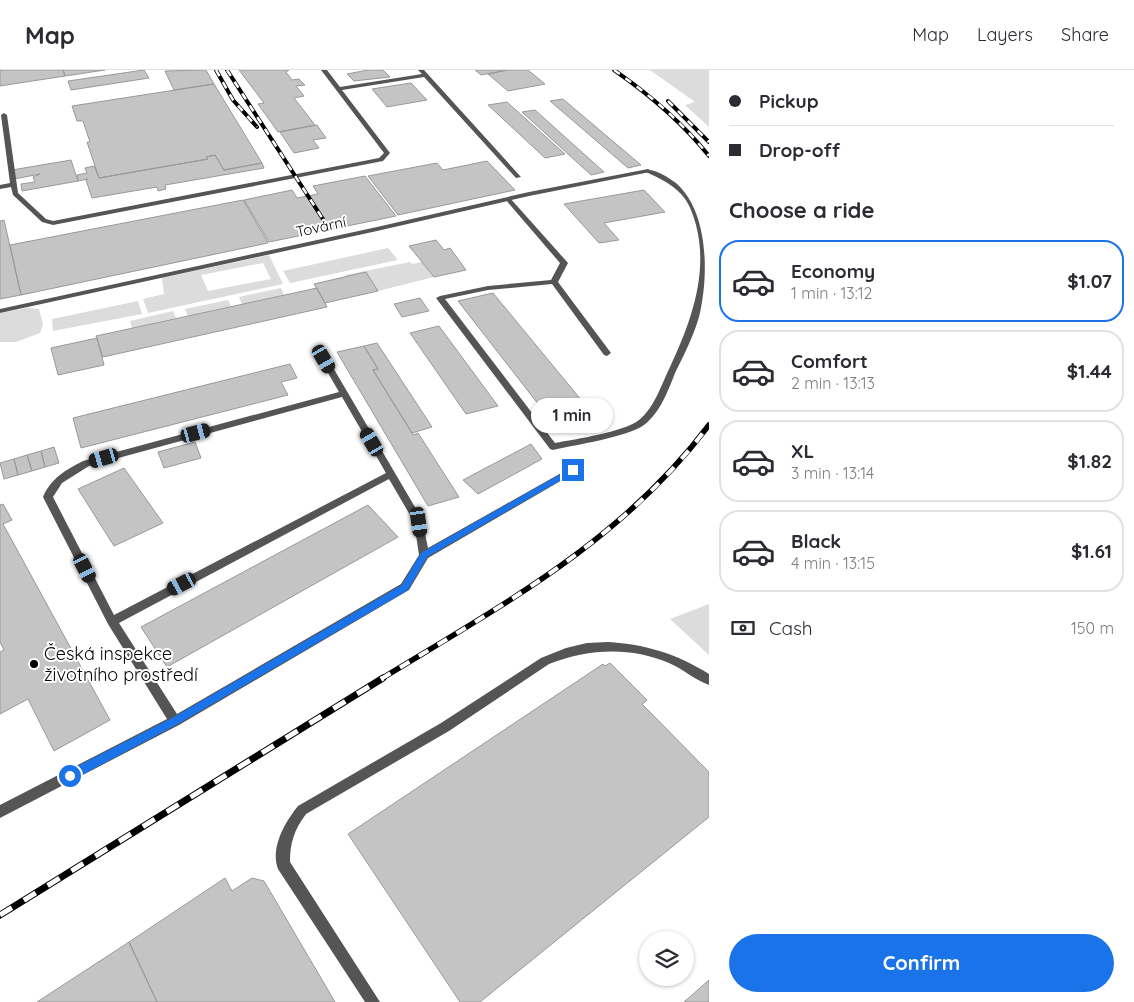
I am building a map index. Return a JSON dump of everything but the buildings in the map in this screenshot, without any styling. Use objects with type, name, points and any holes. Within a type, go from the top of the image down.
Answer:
[{"type":"street","points":[[4,115],[15,194],[44,220],[53,223],[381,160],[387,153],[324,70]]},
{"type":"street","points":[[339,89],[424,73],[518,177]]},
{"type":"street","name":"Tovární","points":[[0,310],[508,199],[648,171],[669,180],[693,203],[703,236],[707,266],[705,291],[687,343],[657,405],[640,424],[553,447],[440,298],[488,288],[554,282]]},
{"type":"street","points":[[0,187],[14,185]]},
{"type":"street","points":[[508,199],[564,263],[554,282],[607,353]]},
{"type":"street","points":[[324,359],[419,522],[424,555]]},
{"type":"street","points":[[175,721],[112,621],[48,497],[51,487],[61,478],[86,463],[344,393]]},
{"type":"street","points":[[0,812],[175,721],[405,587],[424,555],[573,470]]},
{"type":"street","points":[[112,621],[391,474]]},
{"type":"street","points":[[373,1002],[283,864],[283,844],[288,826],[302,810],[445,726],[546,661],[562,653],[600,646],[638,649],[676,662],[698,672],[709,680]]},
{"type":"shaded area","points":[[650,70],[709,70],[709,127],[685,105],[695,102]]},
{"type":"shaded area","points":[[388,248],[398,260],[290,283],[283,271]]},
{"type":"shaded area","points":[[269,255],[283,284],[148,313],[143,299],[164,294],[162,278]],"holes":[[[263,263],[271,279],[208,291],[201,275]]]},
{"type":"shaded area","points":[[410,262],[412,264],[422,262],[434,277],[378,291],[345,275]]},
{"type":"shaded area","points":[[281,288],[284,295],[242,304],[239,297]]},
{"type":"shaded area","points":[[228,300],[231,306],[188,316],[185,309]]},
{"type":"shaded area","points":[[138,301],[142,314],[53,331],[52,319]]},
{"type":"shaded area","points":[[27,308],[39,309],[43,324],[40,333],[16,342],[0,342],[0,313]]},
{"type":"shaded area","points":[[173,311],[176,318],[132,328],[130,321]]},
{"type":"shaded area","points":[[709,604],[709,655],[670,619]]},
{"type":"railway","points":[[216,70],[233,100],[257,127]]},
{"type":"railway","points":[[227,70],[328,227]]},
{"type":"railway","points":[[614,70],[665,110],[709,156]]},
{"type":"railway","points":[[668,101],[709,142]]},
{"type":"railway","points":[[381,679],[515,597],[599,537],[638,503],[675,466],[709,425]]},
{"type":"railway","points":[[0,915],[383,678]]},
{"type":"place","name":"Česká inspekce životního prostředí","points":[[34,664]]},
{"type":"route","points":[[70,776],[175,721],[405,587],[424,555],[573,470]]}]
